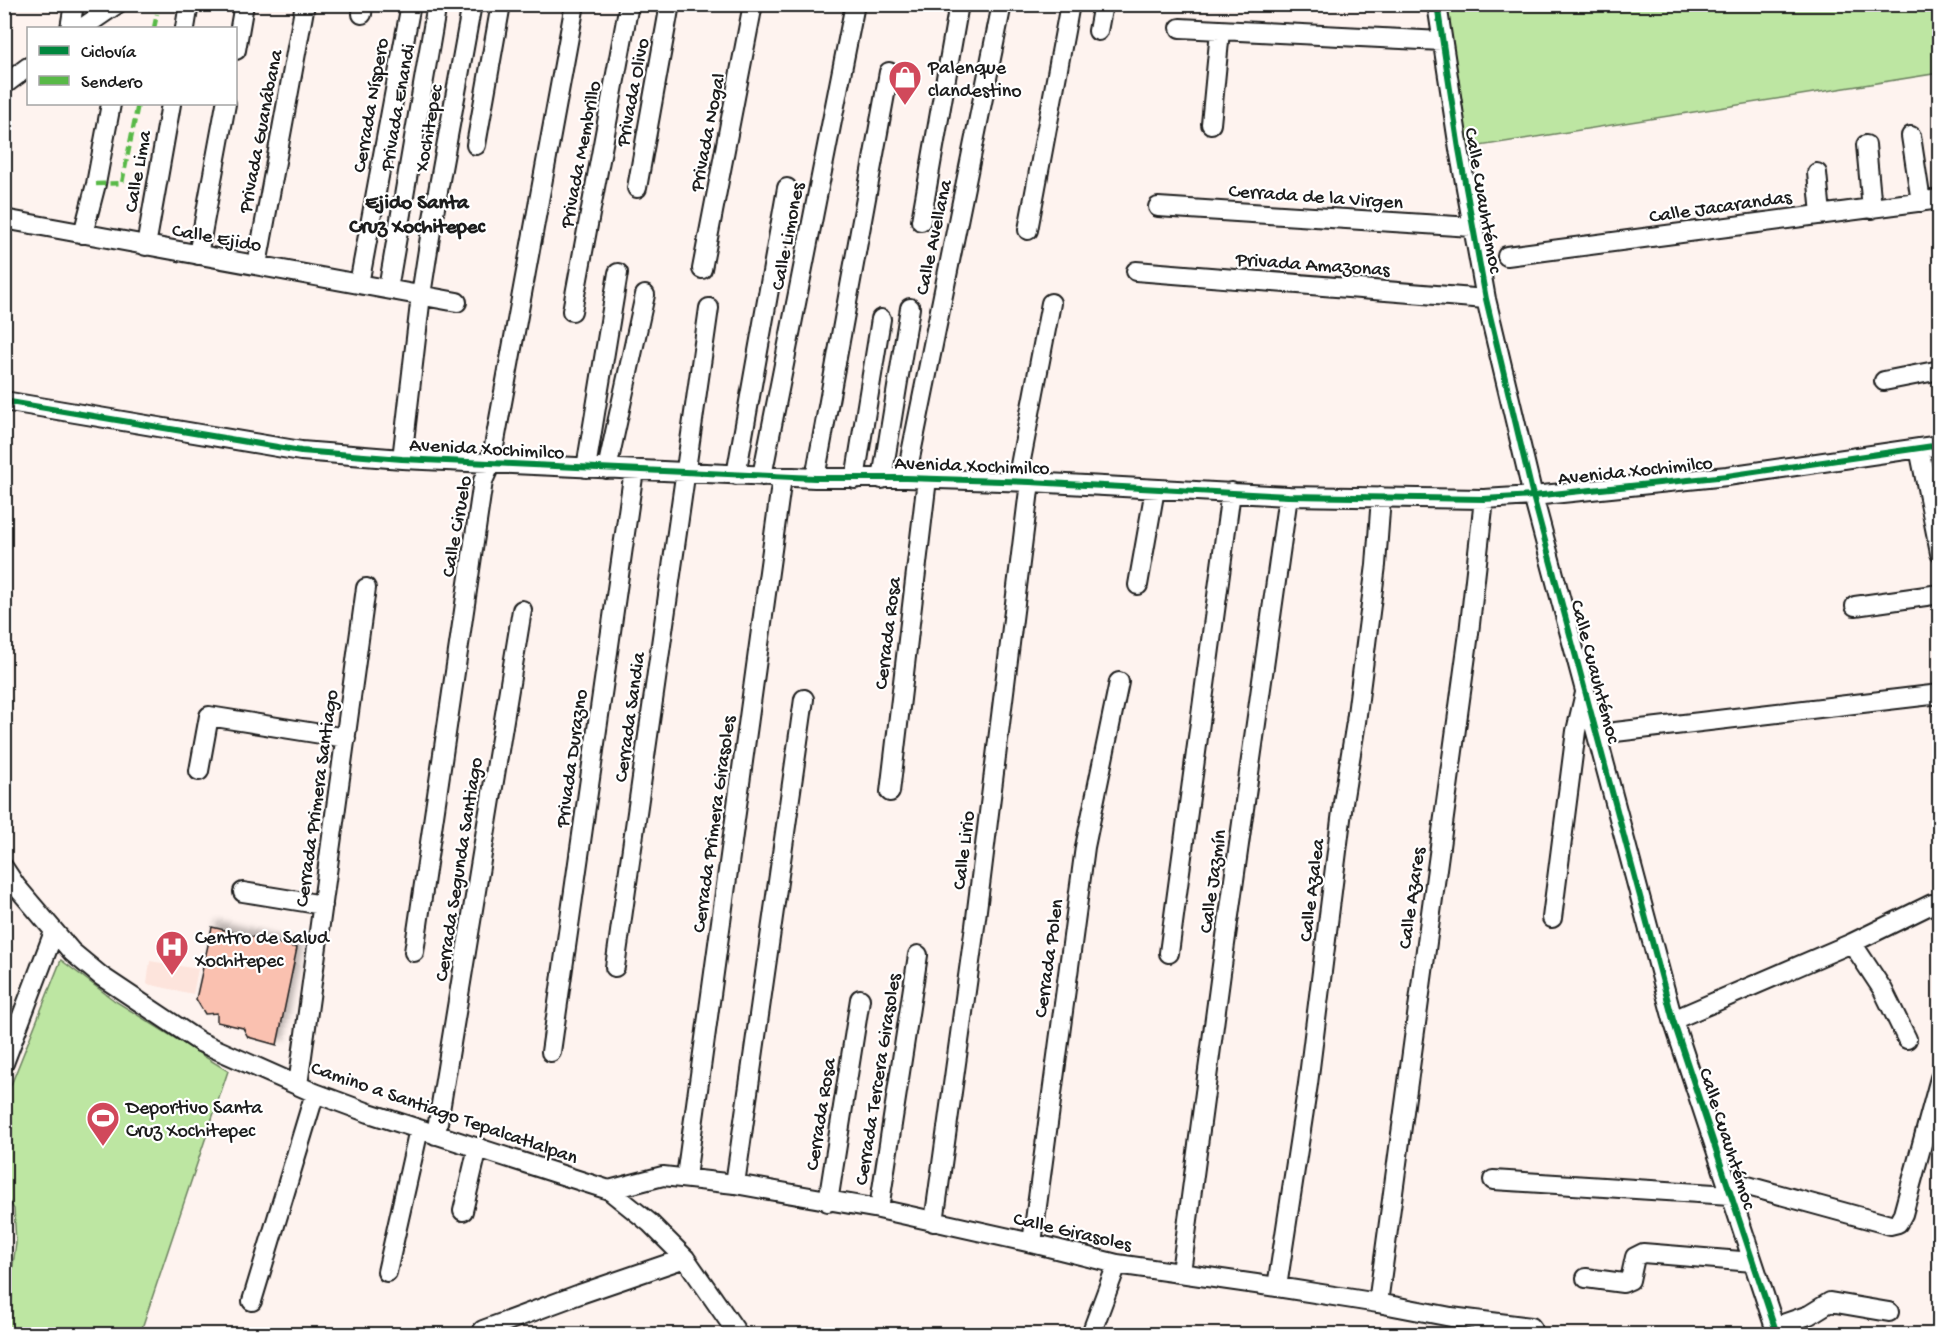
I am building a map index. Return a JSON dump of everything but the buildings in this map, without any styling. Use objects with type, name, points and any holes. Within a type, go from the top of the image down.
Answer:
[{"type":"street","points":[[70,27],[74,4]]},
{"type":"street","points":[[83,27],[117,4]]},
{"type":"street","points":[[185,27],[189,4]]},
{"type":"street","name":"Privada Guanábana","points":[[256,265],[305,4]]},
{"type":"street","name":"Cerrada Níspero","points":[[359,284],[411,4]]},
{"type":"street","name":"Privada Enandi","points":[[388,289],[437,4]]},
{"type":"street","name":"Xochitepec","points":[[421,295],[472,4]]},
{"type":"street","points":[[476,145],[501,4]]},
{"type":"street","name":"Calle Ciruelo","points":[[414,952],[483,480],[491,463],[574,4]]},
{"type":"street","name":"Privada Membrillo","points":[[572,311],[630,4]]},
{"type":"street","name":"Privada Olivo","points":[[637,188],[670,4]]},
{"type":"street","name":"Privada Nogal","points":[[702,269],[753,4]]},
{"type":"street","name":"Calle Limones","points":[[762,476],[855,4]]},
{"type":"street","points":[[921,221],[959,4]]},
{"type":"street","name":"Calle Avellana","points":[[906,478],[1002,4]]},
{"type":"street","points":[[1028,230],[1070,4]]},
{"type":"street","points":[[1098,31],[1103,4]]},
{"type":"street","name":"Calle Cuauhtémoc","points":[[1437,4],[1472,227],[1486,299],[1533,496],[1673,1020],[1775,1331]]},
{"type":"street","points":[[237,44],[243,10]]},
{"type":"street","points":[[1180,28],[1442,41]]},
{"type":"street","points":[[1211,124],[1220,31]]},
{"type":"street","points":[[4,85],[27,68]]},
{"type":"street","points":[[815,478],[889,72]]},
{"type":"street","points":[[83,234],[96,184],[111,105]]},
{"type":"street","name":"Calle Lima","points":[[146,246],[171,105]]},
{"type":"street","points":[[198,255],[226,105]]},
{"type":"street","points":[[1911,136],[1921,202]]},
{"type":"street","points":[[1866,145],[1872,209]]},
{"type":"street","points":[[1817,174],[1821,214]]},
{"type":"street","points":[[736,475],[787,188]]},
{"type":"street","name":"Calle Jacarandas","points":[[1507,256],[1940,199]]},
{"type":"street","name":"Cerrada de la Virgen","points":[[1158,207],[1472,227]]},
{"type":"street","name":"Calle Ejido","points":[[4,219],[457,302]]},
{"type":"street","name":"Privada Amazonas","points":[[1136,272],[1486,299]]},
{"type":"street","points":[[586,468],[618,273]]},
{"type":"street","points":[[402,459],[421,295]]},
{"type":"street","points":[[607,469],[645,295]]},
{"type":"street","name":"Calle Lirio","points":[[934,1222],[975,926],[1024,482],[1051,303]]},
{"type":"street","name":"Cerrada Sandia","points":[[615,967],[709,308]]},
{"type":"street","points":[[882,479],[910,308]]},
{"type":"street","points":[[855,479],[881,319]]},
{"type":"street","points":[[1884,381],[1940,370]]},
{"type":"street","name":"Avenida Xochimilco","points":[[4,401],[301,451],[402,459],[782,477],[1024,482],[1288,496],[1484,499],[1533,496],[1727,476],[1940,445]]},
{"type":"street","points":[[1919,448],[1940,553]]},
{"type":"street","name":"Privada Durazno","points":[[551,1052],[634,470]]},
{"type":"street","name":"Cerrada Primera Girasoles","points":[[686,1177],[782,477]]},
{"type":"street","name":"Cerrada Rosa","points":[[890,792],[927,479]]},
{"type":"street","points":[[1138,585],[1155,489]]},
{"type":"street","points":[[1169,953],[1230,492]]},
{"type":"street","name":"Calle Jazmín","points":[[1181,1272],[1288,496]]},
{"type":"street","name":"Calle Azalea","points":[[1277,1287],[1308,1084],[1343,803],[1359,700],[1376,565],[1381,497]]},
{"type":"street","name":"Calle Azares","points":[[1378,1303],[1469,633],[1484,499]]},
{"type":"street","name":"Cerrada Primera Santiago","points":[[252,1301],[306,1089],[323,905],[366,588]]},
{"type":"street","points":[[1855,606],[1940,594]]},
{"type":"street","name":"Cerrada Segunda Santiago","points":[[387,1272],[427,1132],[522,610]]},
{"type":"street","name":"Cerrada Polen","points":[[1032,1243],[1085,847],[1119,682]]},
{"type":"street","points":[[1552,918],[1576,731],[1586,692]]},
{"type":"street","points":[[1598,734],[1940,694]]},
{"type":"street","points":[[735,1184],[804,699]]},
{"type":"street","points":[[199,771],[209,716],[346,738]]},
{"type":"street","name":"Camino a Santiago Tepalcatlalpan","points":[[4,868],[16,886],[72,952],[101,976],[200,1042],[306,1089],[369,1113],[609,1190],[650,1223],[685,1258],[738,1335]]},
{"type":"street","points":[[243,892],[323,905]]},
{"type":"street","points":[[1673,1020],[1852,943],[1932,904]]},
{"type":"street","points":[[4,1063],[54,932]]},
{"type":"street","points":[[1852,943],[1883,990],[1907,1039]]},
{"type":"street","name":"Cerrada Tercera Girasoles","points":[[879,1209],[918,955]]},
{"type":"street","name":"Cerrada Rosa","points":[[828,1202],[860,999]]},
{"type":"street","points":[[1493,1180],[1728,1187],[1890,1225],[1898,1223],[1903,1214],[1940,1078]]},
{"type":"street","points":[[463,1211],[478,1147]]},
{"type":"street","name":"Calle Girasoles","points":[[609,1190],[663,1176],[735,1184],[828,1202],[879,1209],[1117,1264],[1378,1303],[1532,1331]]},
{"type":"street","points":[[1586,1278],[1623,1283],[1630,1280],[1635,1257],[1643,1253],[1753,1262]]},
{"type":"street","points":[[483,1330],[685,1258]]},
{"type":"street","points":[[1091,1335],[1117,1264]]},
{"type":"street","points":[[1775,1331],[1830,1302],[1889,1312]]},
{"type":"shaded area","name":"Centro de Salud Xochitepec","points":[[150,961],[198,969],[193,994],[147,984]]},
{"type":"green space","points":[[1440,5],[1939,5],[1939,73],[1461,149]]},
{"type":"green space","name":"Deportivo Santa Cruz Xochitepec","points":[[61,960],[115,1001],[228,1071],[140,1334],[5,1334],[5,1307],[16,1243],[14,1209],[5,1195],[5,1100]]},
{"type":"marked path","points":[[154,27],[157,14]]},
{"type":"marked path","points":[[96,184],[122,183],[138,105]]},
{"type":"cycle path","points":[[1437,4],[1459,149],[1486,299],[1533,496],[1673,1020],[1777,1334]]},
{"type":"cycle path","points":[[4,401],[301,451],[402,459],[815,478],[1030,482],[1288,496],[1484,499],[1533,496],[1727,476],[1940,445]]},
{"type":"place","name":"Palenque clandestino","points":[[905,106]]},
{"type":"place","name":"Centro de Salud Xochitepec","points":[[172,976]]},
{"type":"place","name":"Deportivo Santa Cruz Xochitepec","points":[[103,1147]]},
{"type":"district","name":"Ejido Santa Cruz Xochitepec","points":[[417,213]]}]
